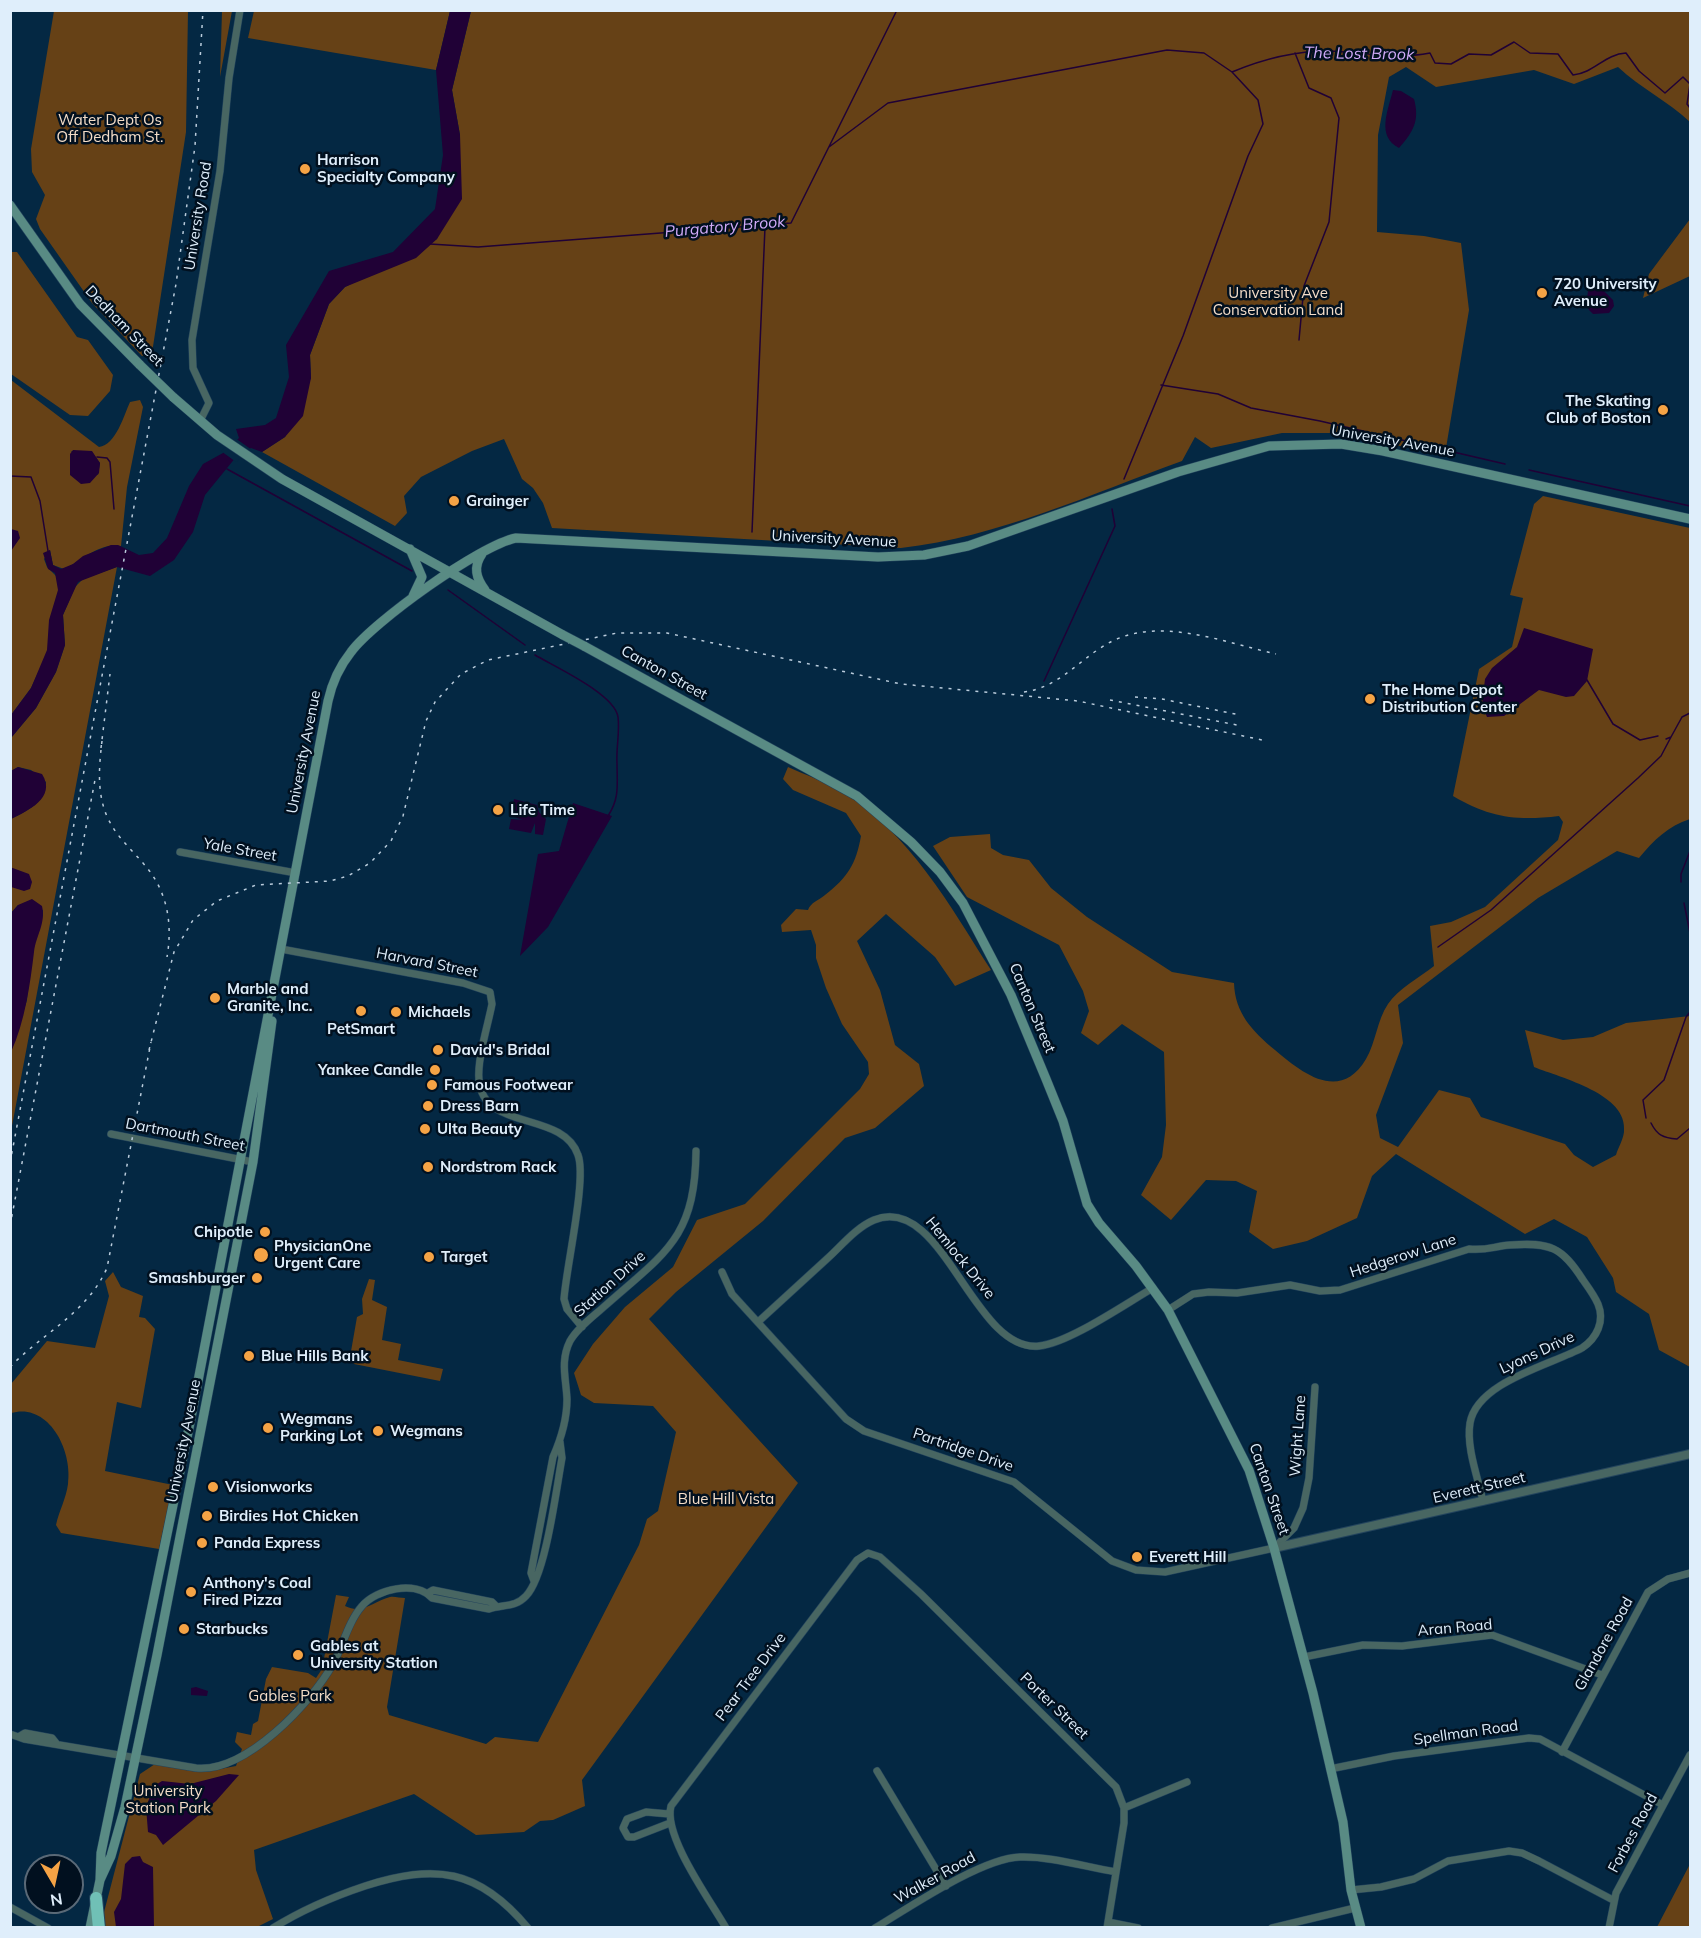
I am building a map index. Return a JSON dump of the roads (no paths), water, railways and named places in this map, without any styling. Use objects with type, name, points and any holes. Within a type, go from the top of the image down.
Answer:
[{"type":"highway","points":[[96,1898],[99,1928]]},
{"type":"main road","name":"Dedham Street","points":[[10,205],[81,304],[173,397],[236,449]]},
{"type":"main road","name":"University Avenue","points":[[90,1928],[100,1880],[101,1853],[272,1004],[328,702],[335,678],[352,650],[368,632],[486,549],[511,539],[531,537],[878,557],[924,555],[991,538],[1220,458],[1269,446],[1315,442],[1341,444],[1383,452],[1690,519]]},
{"type":"main road","name":"Canton Street","points":[[236,449],[297,488],[857,796],[911,842],[940,872],[963,903],[1011,995],[1063,1121],[1087,1203],[1099,1223],[1153,1288],[1168,1310],[1243,1454],[1274,1548],[1304,1657],[1343,1822],[1351,1890],[1361,1928]]},
{"type":"main road","points":[[409,602],[422,577],[410,549]]},
{"type":"main road","points":[[486,549],[478,560],[476,571],[480,583],[487,592]]},
{"type":"main road","name":"University Avenue","points":[[100,1880],[111,1856],[136,1757],[253,1162],[269,1052],[272,1004]]},
{"type":"street","name":"University Road","points":[[200,421],[209,403],[195,372],[192,339],[220,171],[229,78],[240,10]]},
{"type":"street","name":"Yale Street","points":[[180,852],[296,873]]},
{"type":"street","name":"Harvard Street","points":[[281,949],[463,983],[490,992],[492,1004],[479,1077],[485,1097],[498,1110],[564,1135],[573,1145],[579,1158],[579,1180],[564,1299],[567,1309],[582,1327]]},
{"type":"street","name":"Dartmouth Street","points":[[111,1134],[253,1162]]},
{"type":"street","name":"Station Drive","points":[[10,1734],[24,1739],[201,1768],[214,1768],[234,1761],[282,1726],[311,1698],[338,1655],[359,1608],[369,1599],[390,1589],[428,1593],[432,1598],[489,1610],[496,1606],[510,1607],[527,1596],[534,1581],[531,1573],[553,1457],[560,1442],[566,1407],[564,1359],[570,1342],[582,1327],[674,1241],[691,1205],[696,1151]]},
{"type":"street","name":"Hemlock Drive","points":[[758,1322],[851,1236],[870,1222],[889,1216],[913,1222],[1001,1331],[1016,1343],[1039,1346],[1058,1341],[1153,1288]]},
{"type":"street","name":"Hedgerow Lane","points":[[1168,1310],[1193,1294],[1209,1292],[1237,1293],[1290,1285],[1320,1291],[1340,1290],[1442,1256],[1469,1249],[1485,1251],[1509,1244],[1555,1248],[1572,1261],[1593,1294]]},
{"type":"street","name":"Partridge Drive","points":[[722,1272],[732,1294],[846,1419],[864,1431],[1014,1482],[1112,1561],[1136,1570],[1165,1572],[1274,1548]]},
{"type":"street","name":"Lyons Drive","points":[[1482,1501],[1470,1431],[1474,1410],[1498,1386],[1578,1350],[1590,1341],[1597,1334],[1600,1319],[1593,1294]]},
{"type":"street","name":"Wight Lane","points":[[1274,1548],[1294,1528],[1304,1508],[1309,1478],[1315,1387]]},
{"type":"street","name":"Everett Street","points":[[1274,1548],[1690,1454]]},
{"type":"street","name":"Porter Street","points":[[865,1553],[880,1557],[921,1594],[1108,1778],[1119,1793],[1124,1808]]},
{"type":"street","name":"Pear Tree Drive","points":[[669,1814],[679,1794],[857,1560],[865,1553]]},
{"type":"street","name":"Glandore Road","points":[[1562,1752],[1648,1592],[1668,1579],[1690,1573]]},
{"type":"street","name":"Aran Road","points":[[1304,1657],[1363,1645],[1402,1646],[1489,1635],[1602,1676]]},
{"type":"street","name":"Spellman Road","points":[[1330,1769],[1412,1753],[1528,1738],[1540,1739],[1663,1805]]},
{"type":"street","name":"Forbes Road","points":[[1609,1928],[1613,1900],[1690,1755]]},
{"type":"street","points":[[877,1771],[946,1886]]},
{"type":"street","points":[[1138,1928],[1107,1925],[1122,1842],[1124,1808],[1187,1782]]},
{"type":"street","points":[[670,1823],[634,1838],[628,1837],[623,1828],[627,1819],[646,1812],[669,1814],[676,1839],[726,1928]]},
{"type":"street","points":[[1351,1890],[1381,1887],[1414,1879],[1448,1861],[1509,1851],[1532,1858],[1613,1900]]},
{"type":"street","name":"Walker Road","points":[[875,1928],[988,1864],[1019,1857],[1116,1872]]},
{"type":"street","points":[[273,1928],[321,1902],[360,1888],[410,1874],[426,1872],[447,1874],[483,1887],[502,1900],[528,1928]]},
{"type":"street","points":[[10,1907],[48,1928]]},
{"type":"street","points":[[1272,1928],[1355,1908]]},
{"type":"waterway","name":"Purgatory Brook","points":[[430,244],[478,247],[791,223],[897,10]]},
{"type":"waterway","name":"The Lost Brook","points":[[1232,72],[1255,63],[1316,51],[1391,56],[1430,53],[1435,63],[1451,64],[1469,54],[1491,55],[1514,42],[1530,53],[1558,54],[1573,75],[1626,53],[1639,71],[1665,93],[1683,77],[1690,84],[1687,104],[1690,108]]},
{"type":"waterway","points":[[829,147],[888,103],[1167,50],[1204,53],[1232,72],[1258,100],[1263,124],[1248,156],[1183,336],[1124,479]]},
{"type":"waterway","points":[[1295,53],[1309,88],[1331,98],[1339,118],[1329,222],[1304,286],[1299,340]]},
{"type":"waterway","points":[[752,532],[765,227]]},
{"type":"waterway","points":[[1161,385],[1218,394],[1251,408],[1320,421],[1505,464]]},
{"type":"waterway","points":[[97,457],[107,458],[110,462],[114,509]]},
{"type":"waterway","points":[[227,469],[412,571]]},
{"type":"waterway","points":[[1529,470],[1690,506]]},
{"type":"waterway","points":[[10,476],[31,477],[40,501],[48,551]]},
{"type":"waterway","points":[[1044,681],[1115,526],[1112,509]]},
{"type":"waterway","points":[[448,590],[525,645]]},
{"type":"waterway","points":[[535,655],[596,690],[614,708],[618,717],[617,791],[608,816]]},
{"type":"waterway","points":[[1587,680],[1613,724],[1640,740],[1658,736]]},
{"type":"waterway","points":[[1666,739],[1671,737],[1682,717],[1690,713]]},
{"type":"waterway","points":[[1438,947],[1491,910],[1638,778],[1661,756],[1671,737]]},
{"type":"waterway","points":[[1681,882],[1681,874],[1690,851]]},
{"type":"waterway","points":[[1684,903],[1690,933]]},
{"type":"waterway","points":[[1646,1118],[1643,1100],[1664,1080],[1686,1017],[1690,1012]]},
{"type":"waterway","points":[[1651,1123],[1658,1133],[1672,1139],[1677,1139],[1690,1128]]},
{"type":"railway","points":[[10,1163],[176,284],[195,146],[203,10]]},
{"type":"railway","points":[[1024,692],[1057,680],[1102,647],[1122,637],[1143,632],[1188,633],[1276,654]]},
{"type":"railway","points":[[149,1050],[174,952],[193,920],[217,901],[256,885],[330,881],[348,876],[370,863],[391,841],[403,816],[426,721],[435,702],[461,674],[488,660],[617,633],[667,633],[901,684],[1078,701],[1262,740]]},
{"type":"railway","points":[[101,748],[110,674]]},
{"type":"railway","points":[[1135,697],[1162,699],[1240,715]]},
{"type":"railway","points":[[1110,700],[1242,726]]},
{"type":"railway","points":[[102,741],[100,778],[103,805],[113,828],[157,883],[166,906],[168,919],[167,957]]},
{"type":"railway","points":[[10,1226],[95,780]]},
{"type":"railway","points":[[10,1367],[88,1298],[107,1268],[151,1042]]},
{"type":"place","name":"Harrison Specialty Company","points":[[305,169]]},
{"type":"place","name":"720 University Avenue","points":[[1542,293]]},
{"type":"place","name":"The Skating Club of Boston","points":[[1663,410]]},
{"type":"place","name":"Grainger","points":[[454,501]]},
{"type":"place","name":"The Home Depot Distribution Center","points":[[1370,699]]},
{"type":"place","name":"Life Time","points":[[498,810]]},
{"type":"place","name":"Marble and Granite, Inc.","points":[[215,998]]},
{"type":"place","name":"PetSmart","points":[[361,1011]]},
{"type":"place","name":"Michaels","points":[[396,1012]]},
{"type":"place","name":"David's Bridal","points":[[438,1050]]},
{"type":"place","name":"Yankee Candle","points":[[435,1070]]},
{"type":"place","name":"Famous Footwear","points":[[432,1085]]},
{"type":"place","name":"Dress Barn","points":[[428,1106]]},
{"type":"place","name":"Ulta Beauty","points":[[425,1129]]},
{"type":"place","name":"Nordstrom Rack","points":[[428,1167]]},
{"type":"place","name":"Chipotle","points":[[265,1232]]},
{"type":"place","name":"PhysicianOne Urgent Care","points":[[261,1255]]},
{"type":"place","name":"Target","points":[[429,1257]]},
{"type":"place","name":"Smashburger","points":[[257,1278]]},
{"type":"place","name":"Blue Hills Bank","points":[[249,1356]]},
{"type":"place","name":"Wegmans Parking Lot","points":[[268,1428]]},
{"type":"place","name":"Wegmans","points":[[378,1431]]},
{"type":"place","name":"Visionworks","points":[[213,1487]]},
{"type":"place","name":"Birdies Hot Chicken","points":[[207,1516]]},
{"type":"place","name":"Panda Express","points":[[202,1543]]},
{"type":"place","name":"Everett Hill","points":[[1137,1557]]},
{"type":"place","name":"Anthony's Coal Fired Pizza","points":[[191,1592]]},
{"type":"place","name":"Starbucks","points":[[184,1629]]},
{"type":"place","name":"Gables at University Station","points":[[298,1655]]},
{"type":"park label","name":"Water Dept Os Off Dedham St.","points":[[110,128]]},
{"type":"park label","name":"University Ave Conservation Land","points":[[1278,302]]},
{"type":"park label","name":"Blue Hill Vista","points":[[726,1499]]},
{"type":"park label","name":"Gables Park","points":[[290,1696]]},
{"type":"park label","name":"University Station Park","points":[[168,1800]]}]
